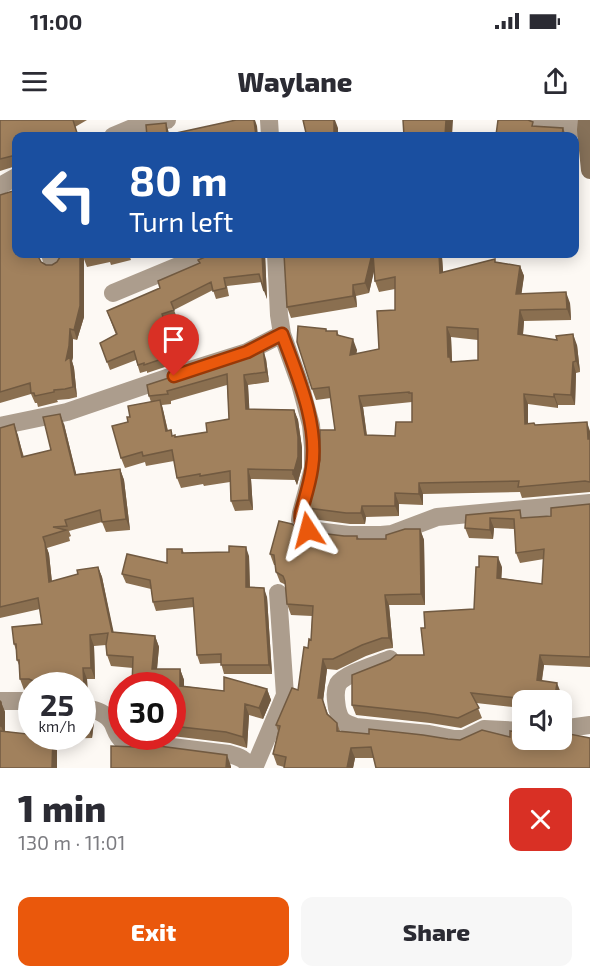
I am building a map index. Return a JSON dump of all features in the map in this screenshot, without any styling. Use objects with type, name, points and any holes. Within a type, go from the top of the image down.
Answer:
[{"type":"main road","points":[[588,124],[590,170]]},
{"type":"street","points":[[120,132],[137,123],[167,120]]},
{"type":"street","points":[[537,120],[588,124]]},
{"type":"street","points":[[113,293],[197,258]]},
{"type":"street","points":[[276,258],[282,334],[300,384],[311,425],[312,468],[300,520],[308,530],[349,535],[392,534],[437,517],[590,503]]},
{"type":"street","points":[[0,426],[67,412],[247,352],[282,334]]},
{"type":"street","points":[[252,768],[285,695],[278,593]]},
{"type":"street","points":[[390,659],[346,677],[338,683],[335,697],[339,714],[346,724],[454,739],[464,739],[484,729],[512,730]]},
{"type":"street","points":[[0,701],[18,701]]},
{"type":"street","points":[[96,711],[109,718],[117,736],[123,741],[229,754],[242,757],[252,768]]},
{"type":"street","points":[[572,727],[590,725]]},
{"type":"building","points":[[0,120],[73,120],[77,132],[12,132],[12,156],[0,159]]},
{"type":"building","points":[[236,120],[254,120],[256,132],[181,132]]},
{"type":"building","points":[[303,120],[334,120],[334,132],[306,132]]},
{"type":"building","points":[[403,120],[446,120],[445,132],[404,132]]},
{"type":"building","points":[[498,120],[528,120],[533,122],[532,126],[563,128],[562,132],[496,132]]},
{"type":"building","points":[[166,123],[167,132],[147,132],[146,125]]},
{"type":"building","points":[[12,191],[12,258],[39,258],[46,265],[52,265],[59,258],[80,258],[80,306],[74,330],[70,329],[66,360],[70,357],[73,387],[35,396],[31,393],[30,383],[0,392],[0,195]]},
{"type":"building","points":[[203,258],[262,258],[264,291],[259,274],[224,278],[226,288],[213,291],[211,282],[171,302],[174,310],[162,314],[177,354],[138,365],[134,351],[107,362],[100,343],[117,334],[107,311],[160,288],[158,281],[200,263],[198,260]]},
{"type":"building","points":[[284,258],[371,258],[365,283],[353,285],[353,296],[287,307]]},
{"type":"building","points":[[373,258],[439,258],[440,273],[495,259],[495,262],[520,266],[516,294],[566,292],[567,309],[520,310],[518,334],[557,340],[556,336],[573,334],[576,361],[573,362],[571,395],[554,394],[554,397],[524,394],[525,424],[587,422],[588,439],[590,439],[590,482],[518,487],[519,481],[419,483],[419,494],[395,493],[395,506],[362,506],[361,513],[308,508],[320,460],[320,430],[335,430],[329,387],[312,389],[297,342],[298,326],[337,331],[337,335],[353,339],[350,355],[379,349],[377,311],[395,310],[395,277],[375,281]],"holes":[[[447,327],[478,329],[478,360],[451,362],[448,357]],[[412,393],[412,422],[396,422],[395,436],[365,435],[359,396]]]},
{"type":"building","points":[[263,349],[266,372],[244,375],[246,409],[294,410],[298,457],[293,475],[293,470],[248,469],[249,500],[231,501],[230,471],[177,478],[172,450],[143,456],[142,452],[121,458],[112,426],[128,422],[127,417],[130,417],[128,406],[160,400],[166,431],[171,430],[172,436],[175,435],[175,437],[207,432],[206,423],[229,419],[227,374],[167,391],[168,394],[149,396],[147,385],[233,357],[249,356],[248,352],[252,350]]},
{"type":"building","points":[[60,414],[75,475],[120,469],[126,519],[102,522],[100,510],[65,520],[67,526],[53,527],[66,530],[43,537],[49,582],[78,574],[77,570],[98,567],[112,632],[155,636],[152,669],[180,669],[180,672],[132,672],[133,657],[107,655],[108,633],[90,635],[91,668],[83,668],[83,672],[20,672],[12,627],[42,624],[38,598],[0,607],[0,428],[14,424],[22,457],[51,450],[43,417]]},
{"type":"building","points":[[590,504],[590,657],[540,655],[537,680],[557,683],[556,690],[512,690],[512,697],[471,693],[479,708],[458,718],[352,705],[352,675],[390,660],[396,655],[424,655],[421,628],[425,628],[424,612],[474,609],[476,567],[479,567],[479,556],[498,557],[497,578],[542,584],[544,549],[516,553],[514,519],[490,518],[490,530],[465,528],[466,515],[520,510],[521,518],[551,516],[551,508]]},
{"type":"building","points":[[279,521],[292,524],[303,531],[357,536],[357,539],[386,539],[386,535],[405,529],[420,529],[421,594],[385,595],[389,638],[362,645],[333,659],[323,659],[318,698],[322,698],[327,714],[337,723],[337,731],[369,734],[369,729],[460,740],[482,730],[510,737],[510,731],[512,731],[512,750],[572,750],[572,735],[590,738],[590,768],[376,768],[371,747],[351,748],[347,768],[284,768],[286,757],[273,754],[280,726],[276,725],[292,688],[298,690],[304,647],[308,648],[309,639],[311,640],[313,606],[287,604],[285,581],[283,576],[276,572],[274,555],[270,554]]},
{"type":"building","points":[[229,546],[246,547],[246,587],[264,588],[269,665],[221,665],[221,654],[197,655],[193,598],[153,602],[150,580],[122,574],[127,554],[167,563],[167,549],[182,549],[182,553],[229,552]]},
{"type":"building","points":[[224,677],[267,689],[259,708],[245,704],[243,737],[226,732],[186,728],[186,687],[224,691]]},
{"type":"building","points":[[1,702],[1,726],[0,726]]},
{"type":"building","points":[[0,731],[18,733],[18,750],[53,750],[52,768],[0,768]]},
{"type":"building","points":[[111,750],[186,750],[227,755],[226,768],[111,768]]},
{"type":"route","points":[[174,376],[247,352],[282,334],[300,384],[311,425],[312,468],[300,520],[308,530]]}]
